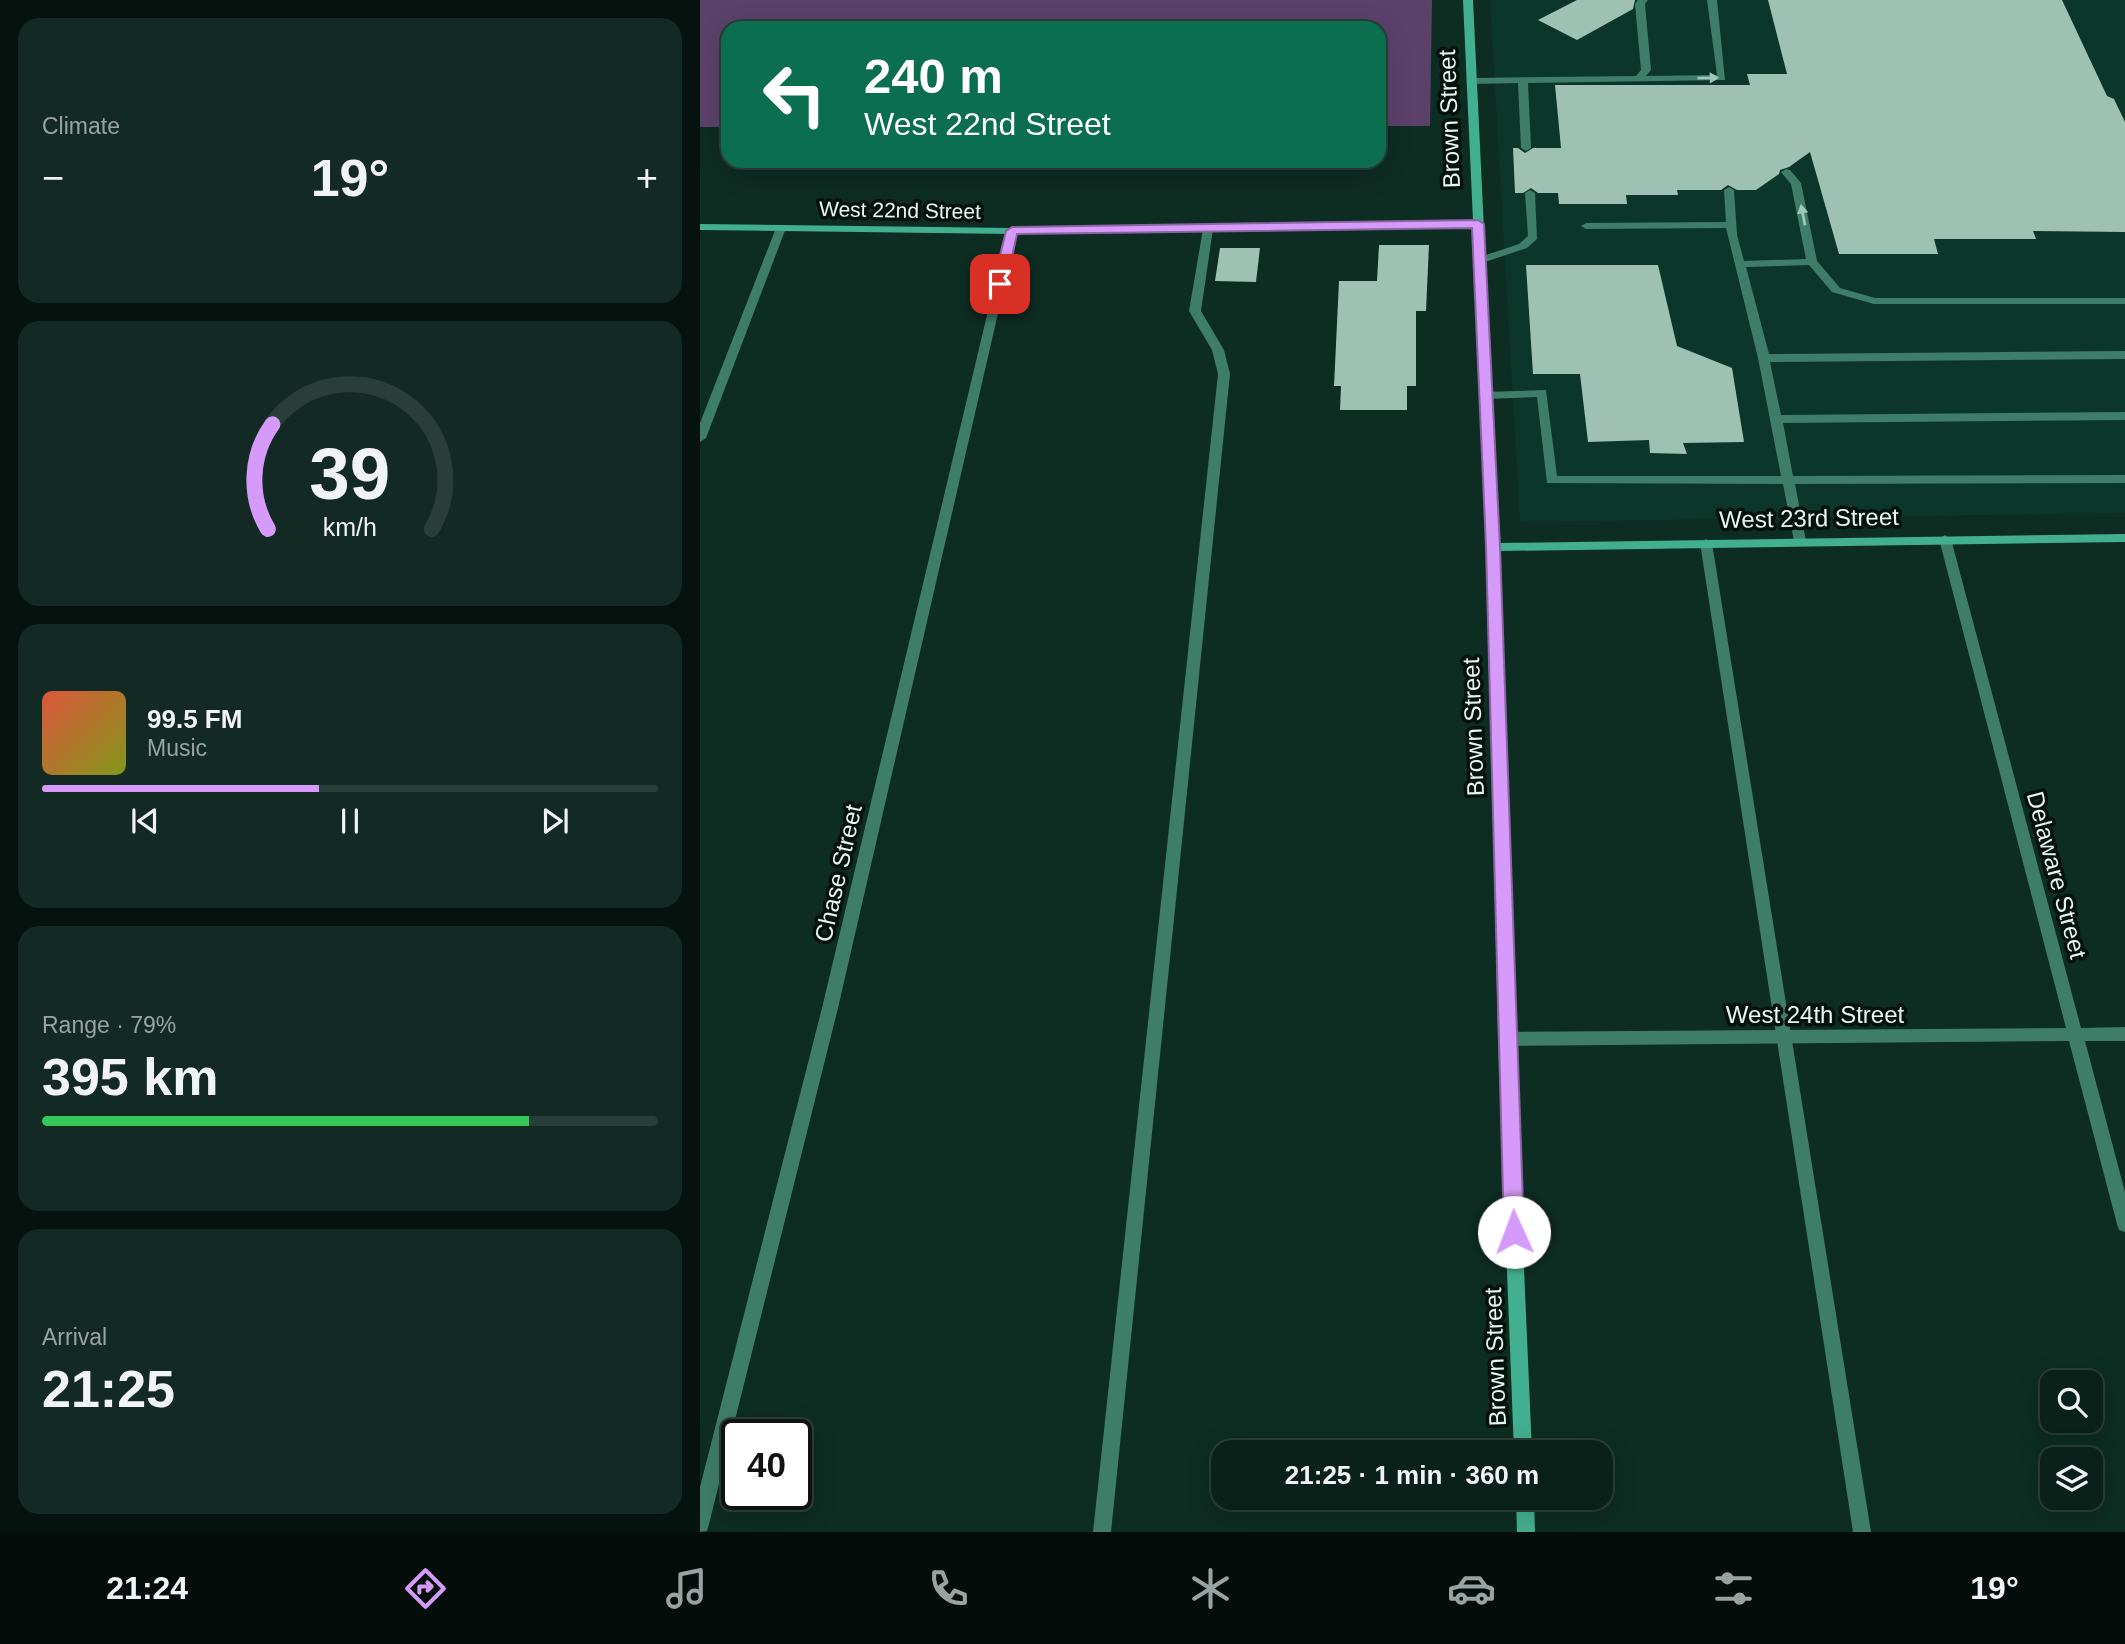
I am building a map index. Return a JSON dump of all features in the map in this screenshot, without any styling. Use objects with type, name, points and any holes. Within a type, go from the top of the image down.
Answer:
[{"type":"street","name":"Brown Street","points":[[1468,0],[1493,547],[1506,1039],[1523,1440]]},
{"type":"street","points":[[1639,79],[1646,70],[1640,4],[1643,0]]},
{"type":"street","points":[[1471,81],[1722,78],[1712,0]]},
{"type":"street","points":[[1523,80],[1527,148]]},
{"type":"street","points":[[1786,172],[1796,183],[1812,262],[1836,290],[1874,301],[2125,301]]},
{"type":"street","points":[[1729,190],[1731,225],[1764,358],[1800,541]]},
{"type":"street","points":[[1478,261],[1523,246],[1533,237],[1530,193]]},
{"type":"street","name":"West 22nd Street","points":[[700,227],[1012,231],[1478,224]]},
{"type":"street","points":[[1586,226],[1731,225]]},
{"type":"street","points":[[700,438],[781,228]]},
{"type":"street","points":[[1102,1532],[1224,374],[1218,350],[1195,311],[1208,229]]},
{"type":"street","name":"Chase Street","points":[[700,1524],[830,1008],[1012,231]]},
{"type":"street","points":[[1741,264],[1812,262]]},
{"type":"street","points":[[1764,358],[2125,355]]},
{"type":"street","points":[[1486,395],[1542,393],[1551,480],[1788,482],[2125,479]]},
{"type":"street","points":[[1776,419],[2125,416]]},
{"type":"street","name":"West 23rd Street","points":[[1493,547],[2125,538]]},
{"type":"street","name":"Delaware Street","points":[[1945,539],[2125,1224]]},
{"type":"street","points":[[1706,543],[1862,1532]]},
{"type":"street","name":"West 24th Street","points":[[1506,1039],[2125,1034]]},
{"type":"street","points":[[1525,1510],[1526,1532]]},
{"type":"shaded area","points":[[700,0],[1432,0],[1430,126],[1386,126],[1386,21],[721,21],[721,127],[700,127]]},
{"type":"shaded area","points":[[1490,0],[2125,0],[2125,513],[1520,522]]},
{"type":"building","points":[[1577,0],[1635,0],[1633,9],[1577,40],[1538,20]]},
{"type":"building","points":[[1768,0],[2062,0],[2107,96],[2114,99],[2125,122],[2125,232],[2033,231],[2036,239],[1934,239],[1938,254],[1839,254],[1810,152],[1780,170],[1779,174],[1756,190],[1737,190],[1728,185],[1721,190],[1677,190],[1678,195],[1626,195],[1627,204],[1559,204],[1558,193],[1538,193],[1531,188],[1523,193],[1515,193],[1513,148],[1525,153],[1533,148],[1561,148],[1555,85],[1750,85],[1747,74],[1787,74]]},
{"type":"building","points":[[1379,245],[1429,245],[1426,311],[1416,311],[1416,386],[1407,386],[1407,410],[1340,410],[1341,386],[1334,386],[1339,281],[1377,281]]},
{"type":"building","points":[[1220,248],[1260,248],[1256,282],[1215,281]]},
{"type":"building","points":[[1526,265],[1658,265],[1677,346],[1732,368],[1744,442],[1683,443],[1687,454],[1650,453],[1649,440],[1588,442],[1580,374],[1533,374]]},
{"type":"route","points":[[1000,284],[1012,231],[1478,224],[1493,547],[1514,1232]]}]
